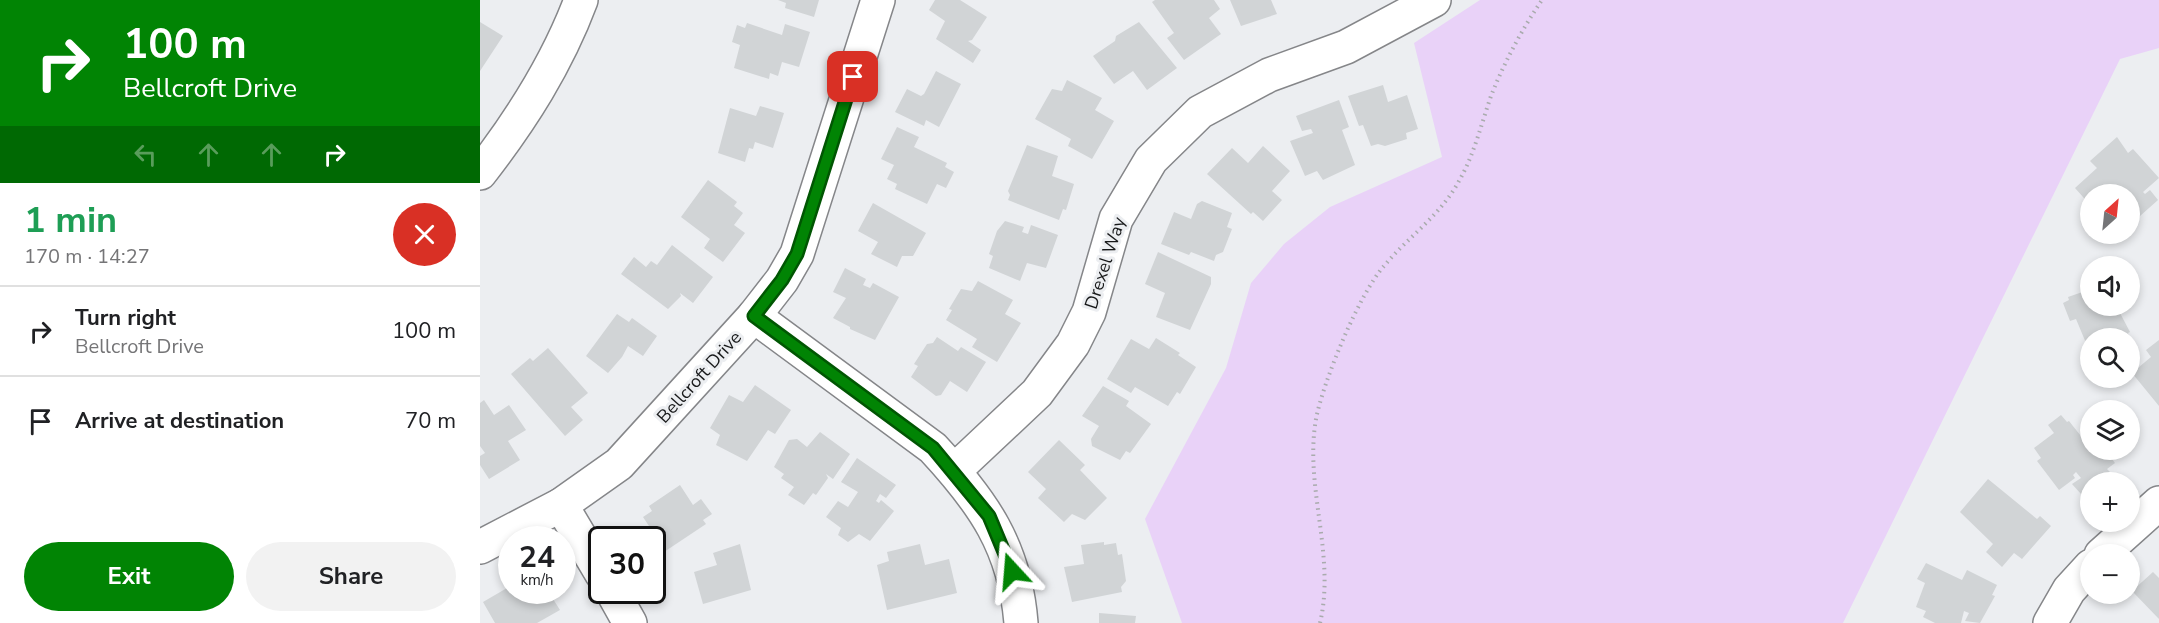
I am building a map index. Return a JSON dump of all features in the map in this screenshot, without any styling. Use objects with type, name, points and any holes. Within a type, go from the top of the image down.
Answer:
[{"type":"street","points":[[480,172],[516,128],[543,84],[571,28],[581,0]]},
{"type":"street","name":"Bellcroft Drive","points":[[480,547],[561,505],[620,464],[754,316],[782,280],[797,254],[878,0]]},
{"type":"street","name":"Drexel Way","points":[[954,471],[1037,393],[1073,344],[1089,312],[1116,219],[1151,160],[1200,112],[1269,75],[1346,47],[1434,0]]},
{"type":"street","points":[[754,316],[933,448],[954,471],[989,516],[1002,543],[1012,571],[1022,623]]},
{"type":"street","points":[[2113,544],[2159,503]]},
{"type":"street","points":[[561,505],[588,550]]},
{"type":"street","points":[[2050,623],[2069,590],[2080,578]]},
{"type":"street","points":[[619,604],[630,623]]},
{"type":"path","points":[[1320,623],[1327,578],[1314,435],[1325,388],[1368,285],[1385,264],[1436,214],[1460,179],[1492,95],[1530,17],[1542,0]]},
{"type":"shaded area","points":[[1480,0],[2159,0],[2159,48],[2120,59],[1843,623],[1182,623],[1145,519],[1226,368],[1251,283],[1284,244],[1330,207],[1442,157],[1414,43]]},
{"type":"building","points":[[778,0],[819,0],[814,17],[785,8],[786,3]]},
{"type":"building","points":[[935,0],[960,0],[987,17],[972,40],[968,41],[981,50],[973,63],[936,39],[945,21],[929,10]]},
{"type":"building","points":[[1155,0],[1214,0],[1220,9],[1209,18],[1221,34],[1184,60],[1167,38],[1174,33],[1152,2]]},
{"type":"building","points":[[1230,0],[1271,0],[1277,14],[1241,26]]},
{"type":"building","points":[[480,22],[503,36],[480,71]]},
{"type":"building","points":[[1139,22],[1177,68],[1147,90],[1133,71],[1114,84],[1093,56],[1115,41],[1116,36]]},
{"type":"building","points":[[747,23],[782,35],[785,24],[810,32],[799,67],[782,62],[778,76],[770,73],[769,79],[734,68],[740,45],[732,42],[737,25],[745,28]]},
{"type":"building","points":[[936,71],[961,84],[939,127],[926,120],[924,126],[895,112],[907,89],[921,96],[924,94]]},
{"type":"building","points":[[1067,80],[1102,98],[1095,110],[1114,121],[1092,159],[1068,146],[1071,139],[1035,119],[1052,89],[1062,91]]},
{"type":"building","points":[[1383,85],[1388,102],[1407,95],[1418,129],[1406,133],[1407,139],[1385,146],[1378,144],[1371,146],[1363,125],[1359,126],[1348,96]]},
{"type":"building","points":[[1339,100],[1349,127],[1342,130],[1355,165],[1323,180],[1317,171],[1305,176],[1290,141],[1313,133],[1311,129],[1302,131],[1296,116]]},
{"type":"building","points":[[760,106],[784,113],[773,148],[755,142],[753,149],[749,148],[745,162],[718,153],[730,108],[756,116]]},
{"type":"building","points":[[897,127],[919,137],[914,147],[947,163],[945,167],[954,172],[946,188],[937,184],[927,204],[895,189],[897,184],[887,179],[894,165],[881,159]]},
{"type":"building","points":[[2117,137],[2128,153],[2133,149],[2159,178],[2143,192],[2145,194],[2150,190],[2158,200],[2140,216],[2140,184],[2080,184],[2080,194],[2075,188],[2097,168],[2090,161]]},
{"type":"building","points":[[1027,145],[1058,156],[1052,176],[1074,184],[1066,210],[1063,209],[1059,220],[1008,200],[1010,195],[1008,191]]},
{"type":"building","points":[[1263,146],[1290,171],[1272,191],[1282,200],[1263,221],[1253,212],[1251,214],[1207,174],[1232,148],[1248,163]]},
{"type":"building","points":[[708,180],[737,202],[734,206],[743,213],[734,225],[745,233],[723,262],[704,248],[710,239],[681,217]]},
{"type":"building","points":[[1202,201],[1232,213],[1227,227],[1232,229],[1223,252],[1216,255],[1214,261],[1191,252],[1189,255],[1161,244],[1174,212],[1191,219],[1197,204]]},
{"type":"building","points":[[873,203],[926,233],[913,256],[902,256],[897,267],[871,254],[878,242],[858,231]]},
{"type":"building","points":[[1005,221],[1024,227],[1022,232],[1028,234],[1031,225],[1058,235],[1046,268],[1027,263],[1020,281],[989,268],[993,256],[989,254],[997,231]]},
{"type":"building","points":[[672,245],[713,277],[693,303],[680,293],[681,296],[668,309],[621,274],[634,257],[646,267],[651,261],[657,265]]},
{"type":"building","points":[[1158,252],[1211,277],[1211,284],[1190,330],[1156,317],[1165,293],[1145,284]]},
{"type":"building","points":[[845,268],[866,279],[863,285],[870,288],[873,283],[899,297],[875,340],[850,329],[833,318],[846,298],[833,292]]},
{"type":"building","points":[[978,281],[1013,300],[1005,314],[1021,323],[997,362],[972,347],[977,339],[946,320],[952,310],[949,309],[961,289],[972,291]]},
{"type":"building","points":[[2080,293],[2080,316],[2122,316],[2128,328],[2080,329],[2076,319],[2070,321],[2063,303],[2069,300],[2068,297]]},
{"type":"building","points":[[617,314],[629,322],[632,318],[657,336],[643,356],[628,346],[608,373],[586,356]]},
{"type":"building","points":[[937,337],[958,351],[961,347],[986,362],[967,392],[950,381],[941,395],[936,396],[911,377],[918,366],[914,364],[927,344],[933,343]]},
{"type":"building","points":[[1156,338],[1180,353],[1178,355],[1196,367],[1180,394],[1177,392],[1168,406],[1135,387],[1131,393],[1107,379],[1131,339],[1149,349]]},
{"type":"building","points":[[2159,340],[2159,406],[2140,383],[2140,366],[2151,357],[2146,350]]},
{"type":"building","points":[[548,348],[588,393],[571,407],[583,420],[565,436],[511,374],[530,358],[533,361]]},
{"type":"building","points":[[755,385],[791,410],[775,434],[768,430],[747,461],[716,445],[720,435],[710,428],[729,395],[743,402]]},
{"type":"building","points":[[1103,386],[1129,401],[1126,406],[1151,424],[1130,453],[1126,451],[1120,460],[1092,446],[1091,439],[1099,426],[1082,416]]},
{"type":"building","points":[[484,400],[494,415],[509,405],[526,430],[508,441],[520,460],[489,479],[480,465],[480,456],[485,453],[480,446],[480,403]]},
{"type":"building","points":[[2061,415],[2067,422],[2069,421],[2080,435],[2080,460],[2113,460],[2115,463],[2107,469],[2110,472],[2080,472],[2080,477],[2076,472],[2073,475],[2075,478],[2059,490],[2037,461],[2041,458],[2034,448],[2054,433],[2048,425]]},
{"type":"building","points":[[820,432],[850,454],[833,479],[826,474],[828,478],[816,495],[813,493],[804,505],[788,495],[794,487],[781,478],[784,474],[774,467],[789,440],[797,439],[807,447]]},
{"type":"building","points":[[1059,440],[1085,465],[1080,470],[1107,498],[1085,520],[1072,514],[1064,522],[1038,498],[1046,489],[1028,472]]},
{"type":"building","points":[[857,458],[896,485],[886,498],[880,494],[876,501],[879,503],[881,500],[894,511],[870,541],[859,534],[848,542],[838,535],[841,528],[826,517],[838,501],[848,507],[858,492],[841,482]]},
{"type":"building","points":[[1988,479],[2037,519],[2040,516],[2051,526],[2022,559],[2014,553],[2002,567],[1986,552],[1993,544],[1960,512]]},
{"type":"building","points":[[2080,479],[2080,493],[2072,484]]},
{"type":"building","points":[[680,485],[693,505],[701,499],[712,514],[703,520],[706,524],[666,551],[666,526],[649,526],[643,517],[652,511],[649,506]]},
{"type":"building","points":[[1104,542],[1104,545],[1116,543],[1118,555],[1122,554],[1126,581],[1121,587],[1122,592],[1072,602],[1064,567],[1084,564],[1081,545]]},
{"type":"building","points":[[740,544],[751,590],[703,604],[694,572],[717,565],[713,553]]},
{"type":"building","points":[[920,544],[925,565],[949,559],[957,593],[887,610],[877,565],[889,561],[887,552]]},
{"type":"building","points":[[1926,563],[1962,580],[1967,570],[1997,585],[1992,595],[1995,596],[1980,623],[1965,621],[1969,613],[1964,611],[1961,623],[1935,623],[1923,617],[1926,611],[1916,607],[1925,583],[1917,579]]},
{"type":"building","points":[[2153,572],[2159,578],[2159,619],[2140,599],[2140,584]]},
{"type":"building","points":[[498,593],[498,604],[556,604],[560,610],[537,623],[495,623],[483,602]]},
{"type":"building","points":[[1099,613],[1136,616],[1135,623],[1099,623]]},
{"type":"route","points":[[853,77],[797,254],[782,280],[754,316],[933,448],[989,516],[1012,571]]}]
